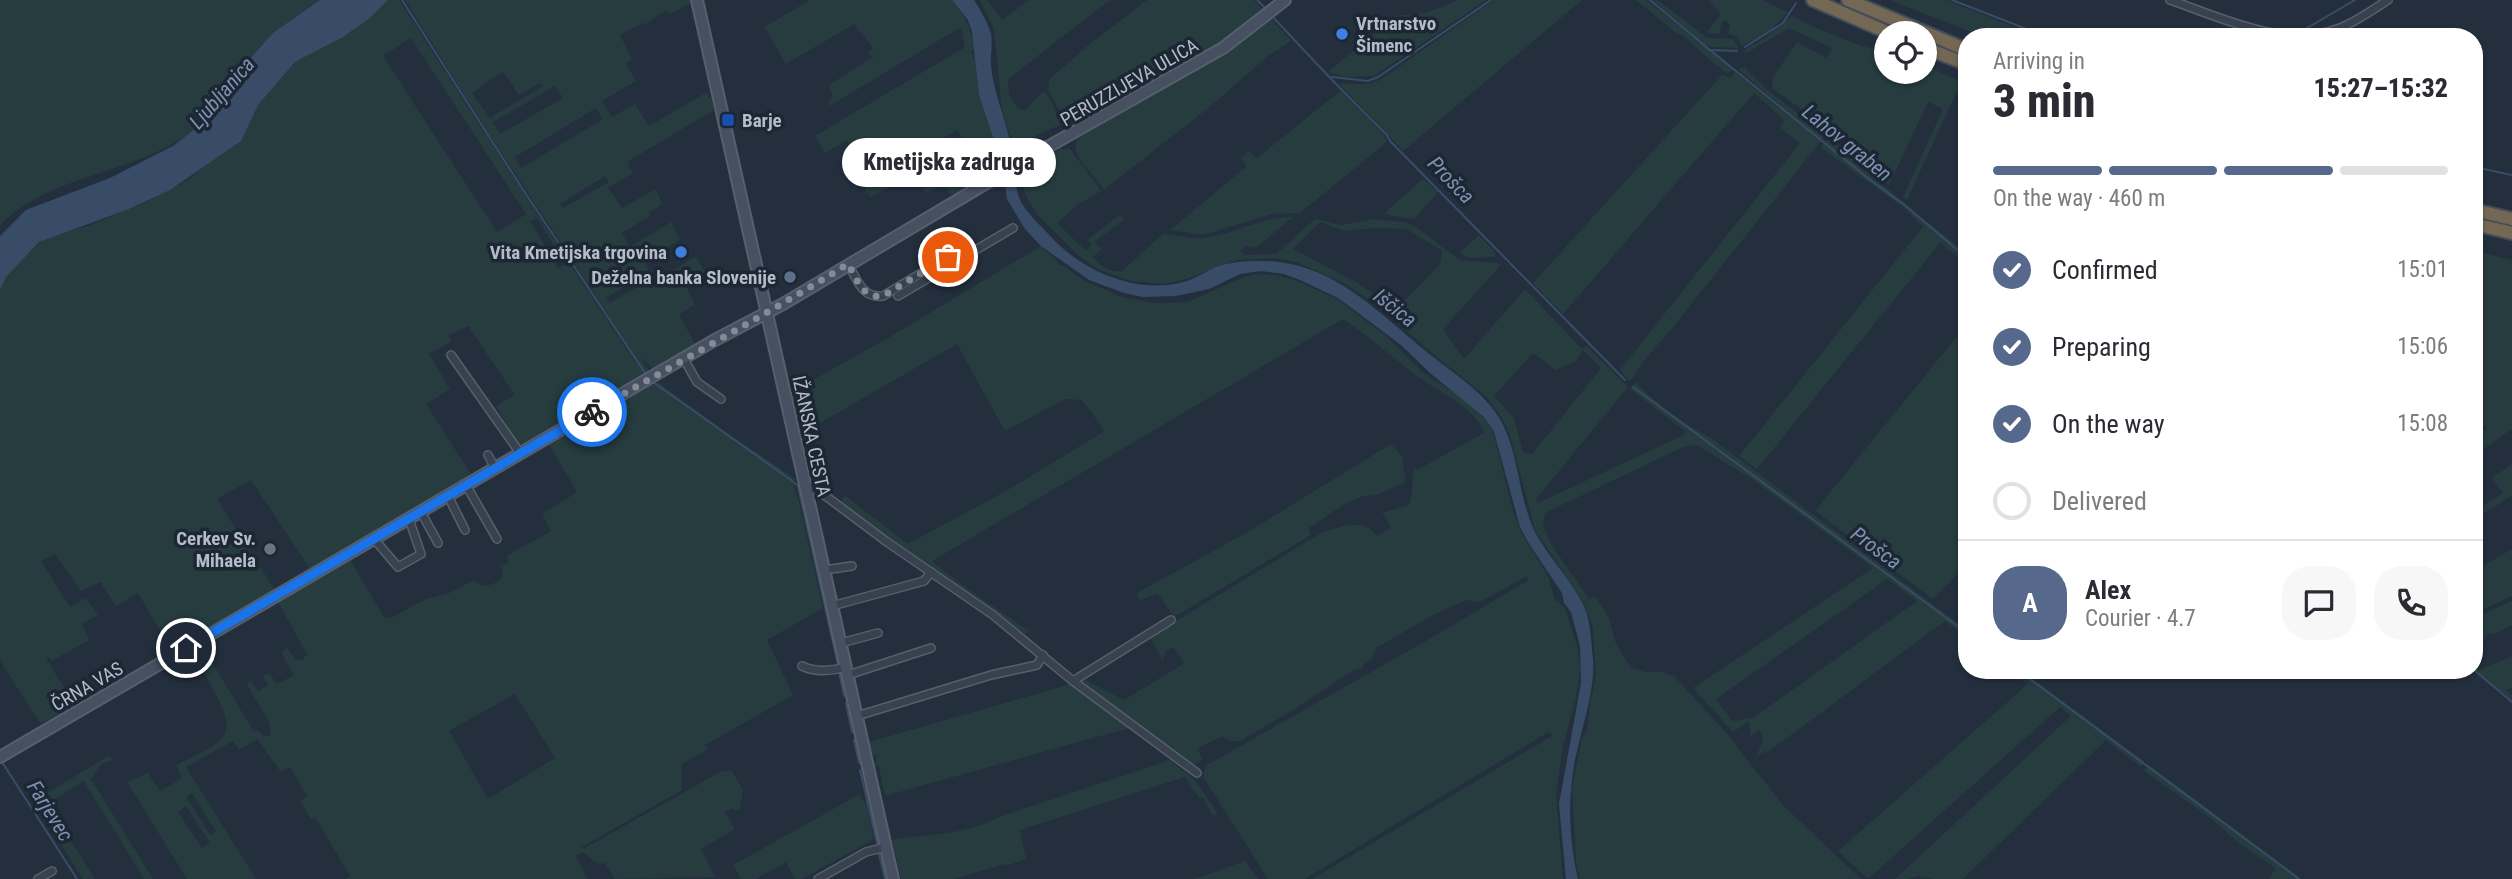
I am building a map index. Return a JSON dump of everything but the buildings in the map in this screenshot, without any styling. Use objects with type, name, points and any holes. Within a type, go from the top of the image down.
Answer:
[{"type":"highway","points":[[1813,0],[1874,26]]},
{"type":"highway","points":[[1848,0],[1958,46]]},
{"type":"highway","points":[[1859,0],[1919,26],[1945,41]]},
{"type":"highway","points":[[1937,53],[1958,61]]},
{"type":"highway","points":[[2483,213],[2512,219]]},
{"type":"highway","points":[[2483,226],[2512,233]]},
{"type":"street","name":"IŽANSKA CESTA","points":[[697,0],[893,879]]},
{"type":"street","points":[[2170,0],[2260,28]]},
{"type":"street","points":[[2339,28],[2388,0]]},
{"type":"street","name":"PERUZZIJEVA ULICA","points":[[768,312],[1037,153],[1223,48],[1280,4]]},
{"type":"street","points":[[898,296],[1013,228]]},
{"type":"street","points":[[848,264],[864,292],[875,298],[883,296],[948,257]]},
{"type":"street","name":"ČRNA VAS","points":[[3,755],[649,378],[768,312]]},
{"type":"street","points":[[452,355],[520,453]]},
{"type":"street","points":[[684,359],[697,382],[720,399]]},
{"type":"street","points":[[488,455],[495,468]]},
{"type":"street","points":[[466,485],[497,539]]},
{"type":"street","points":[[805,485],[827,497],[993,615],[1073,681],[1197,773]]},
{"type":"street","points":[[448,496],[465,530]]},
{"type":"street","points":[[421,512],[438,543]]},
{"type":"street","points":[[374,539],[398,567],[421,554],[409,519]]},
{"type":"street","points":[[824,570],[852,566]]},
{"type":"street","points":[[832,606],[925,581],[931,572]]},
{"type":"street","points":[[1073,681],[1171,620]]},
{"type":"street","points":[[841,643],[878,633]]},
{"type":"street","points":[[802,666],[810,670],[847,671],[931,648]]},
{"type":"street","points":[[857,716],[991,675],[1037,665],[1043,655]]},
{"type":"street","points":[[818,879],[866,852],[886,847]]},
{"type":"street","points":[[38,879],[52,871]]},
{"type":"green space","points":[[0,0],[320,0],[255,52],[195,129],[148,156],[45,194],[0,225]]},
{"type":"green space","points":[[388,0],[399,0],[640,369],[605,310],[405,0],[689,0],[690,3],[670,14],[665,11],[644,25],[643,23],[620,35],[632,59],[626,64],[636,81],[602,101],[612,117],[635,104],[649,126],[707,92],[709,98],[711,97],[714,110],[627,162],[633,173],[608,188],[622,208],[656,189],[662,204],[649,213],[650,216],[622,233],[630,247],[671,222],[680,240],[644,260],[649,271],[606,298],[610,303],[696,256],[706,274],[685,284],[695,305],[679,314],[695,344],[653,369],[640,357],[649,371],[567,419],[558,410],[556,412],[562,421],[519,447],[496,406],[515,395],[468,326],[449,335],[451,342],[429,354],[450,389],[426,404],[472,476],[310,569],[251,480],[217,499],[275,590],[171,649],[138,593],[116,606],[100,582],[81,591],[55,554],[41,561],[70,607],[86,598],[98,615],[82,624],[89,640],[52,661],[49,657],[46,658],[75,706],[41,724],[0,661],[0,283],[31,249],[48,236],[88,226],[141,204],[190,179],[244,132],[258,105],[295,62],[343,37],[370,18]],"holes":[[[411,38],[526,214],[497,232],[383,56]],[[503,71],[519,95],[540,83],[543,86],[490,118],[472,93]],[[555,86],[563,98],[500,134],[493,122]],[[596,108],[603,119],[521,168],[515,157]],[[605,176],[609,182],[563,208],[560,204]],[[537,218],[566,265],[558,268],[530,221]]]},
{"type":"green space","points":[[810,0],[952,0],[970,29],[979,95],[1003,168],[958,194],[949,194],[946,185],[941,185],[929,193],[923,191],[927,177],[970,151],[957,130],[909,159],[915,170],[904,177],[900,172],[886,180],[889,187],[871,197],[868,193],[864,195],[868,177],[847,140],[825,153],[815,136],[965,47],[961,27],[829,106],[833,96],[829,85],[876,55],[871,56],[869,52],[873,49],[854,24],[786,64],[765,27]]},
{"type":"green space","points":[[980,0],[987,0],[1002,20],[1029,0],[1110,0],[1008,79],[1009,94],[1017,108],[1026,110],[1045,92],[1052,102],[1060,125],[1014,146],[1002,110],[994,29]]},
{"type":"green space","points":[[1147,0],[1254,0],[1263,11],[1219,44],[1119,104],[1079,121],[1065,122],[1048,90],[1049,80],[1086,47]]},
{"type":"green space","points":[[1459,0],[1486,0],[1374,76],[1345,77],[1328,72],[1395,16],[1425,13]]},
{"type":"green space","points":[[1494,0],[1582,0],[1403,151],[1339,84],[1368,84],[1380,80]]},
{"type":"green space","points":[[1636,0],[1646,0],[1733,69],[1728,73],[1723,70]]},
{"type":"green space","points":[[1653,0],[1658,0],[1707,38],[1733,39],[1739,48],[1705,45]]},
{"type":"green space","points":[[1708,0],[1762,0],[1788,12],[1768,33],[1742,46],[1738,37],[1728,33],[1730,25],[1727,20],[1722,22],[1719,34],[1706,33],[1721,14]]},
{"type":"green space","points":[[1890,0],[1946,0],[2016,28],[1961,28]]},
{"type":"green space","points":[[1792,16],[1861,46],[1874,49],[1874,84],[1937,84],[1937,71],[1958,79],[1958,94],[1907,200],[1903,197],[1943,109],[1928,102],[1889,185],[1822,124],[1772,88],[1773,77],[1797,42],[1826,58],[1832,48],[1789,28],[1745,54],[1744,50],[1765,38]]},
{"type":"green space","points":[[1271,18],[1291,41],[1268,56],[1207,109],[1103,188],[1079,158],[1075,145],[1077,139],[1242,41]]},
{"type":"green space","points":[[1744,67],[1766,89],[1821,131],[1824,137],[1643,362],[1630,382],[1620,370],[1800,143],[1780,128],[1785,121],[1754,93],[1563,314],[1533,283],[1722,75],[1731,78],[1735,72],[1779,108],[1782,107],[1738,69]]},
{"type":"green space","points":[[1340,91],[1384,135],[1387,142],[1300,213],[1272,214],[1203,235],[1170,230],[1247,166],[1240,158],[1249,151],[1257,158]]},
{"type":"green space","points":[[1830,139],[1958,246],[1958,257],[1940,243],[1757,469],[1739,456],[1923,227],[1903,207],[1821,148],[1826,140]]},
{"type":"green space","points":[[1062,148],[1071,150],[1101,191],[1079,204],[1057,223],[1086,251],[1092,245],[1087,240],[1120,215],[1125,219],[1094,242],[1102,249],[1093,257],[1102,266],[1114,271],[1122,271],[1164,233],[1205,238],[1283,217],[1293,217],[1256,248],[1247,245],[1240,251],[1244,255],[1276,254],[1315,219],[1341,225],[1373,219],[1404,222],[1416,227],[1460,260],[1497,263],[1501,265],[1443,329],[1464,359],[1525,289],[1580,347],[1583,349],[1587,346],[1628,387],[1536,499],[1538,503],[1684,435],[1686,432],[1630,389],[1636,382],[1670,412],[1710,437],[1958,623],[1958,631],[1945,621],[1756,758],[1762,742],[1761,731],[1758,730],[1751,736],[1749,721],[1733,732],[1693,688],[1873,568],[1755,481],[1697,445],[1683,447],[1545,513],[1543,525],[1551,544],[1589,599],[1595,596],[1609,618],[1616,644],[1631,668],[1674,676],[1724,730],[1783,805],[1861,879],[1580,879],[1576,862],[1572,788],[1582,739],[1587,731],[1596,677],[1593,628],[1584,603],[1535,530],[1510,436],[1504,421],[1487,397],[1374,303],[1344,283],[1296,262],[1276,258],[1237,260],[1165,284],[1131,281],[1099,270],[1077,254],[1037,214],[1025,194],[1021,171]],"holes":[[[1320,222],[1344,231],[1406,229],[1442,251],[1440,264],[1397,309],[1354,281],[1293,249]],[[1583,350],[1601,368],[1532,454],[1523,452],[1514,418],[1494,396],[1533,353],[1555,370],[1575,362]],[[1887,579],[1917,601],[1753,718],[1732,721],[1716,699]]]},
{"type":"green space","points":[[1423,179],[1438,192],[1415,218],[1385,214],[1389,209]]},
{"type":"green space","points":[[1479,235],[1494,251],[1495,257],[1469,258],[1459,253]]},
{"type":"green space","points":[[1041,246],[1057,264],[1085,281],[1122,297],[1153,303],[1188,302],[1244,277],[1257,274],[1295,280],[1337,299],[1385,335],[1425,374],[1459,396],[1484,417],[1493,432],[1512,508],[1522,534],[1548,576],[1555,600],[1565,608],[1578,650],[1580,668],[1576,699],[1563,746],[1556,794],[1563,879],[1312,879],[1552,736],[1550,731],[1305,879],[1268,879],[1204,778],[1207,765],[1419,645],[1529,580],[1527,576],[1480,602],[1466,600],[1435,614],[1376,648],[1372,659],[1363,665],[1363,668],[1355,669],[1240,741],[1230,741],[1222,736],[1198,748],[1202,760],[1192,766],[1080,681],[1084,679],[1124,700],[1185,663],[1173,647],[1165,651],[1163,660],[1150,637],[1321,533],[1343,526],[1359,525],[1372,531],[1377,537],[1391,527],[1382,513],[1409,505],[1414,467],[1417,470],[1484,433],[1480,423],[1464,407],[1413,373],[1343,319],[932,561],[1029,631],[1025,634],[840,504],[843,497],[847,497],[908,544],[1006,491],[1105,431],[1082,400],[1065,399],[1005,431],[957,344],[801,434],[791,392],[888,338]]},
{"type":"green space","points":[[2483,253],[2512,260],[2512,429],[2483,449],[2483,430],[2487,428],[2483,424]]},
{"type":"green space","points":[[1958,335],[1958,573],[1933,599],[1815,511]]},
{"type":"green space","points":[[659,383],[797,480],[792,482],[823,608],[767,640],[793,695],[705,745],[707,749],[681,765],[682,790],[582,847],[583,849],[720,772],[731,770],[743,790],[740,809],[736,811],[732,808],[725,812],[735,829],[701,849],[715,877],[615,879],[605,863],[598,864],[583,852],[575,856],[588,879],[346,879],[350,876],[315,817],[311,819],[300,801],[307,796],[290,767],[280,771],[257,739],[239,750],[233,741],[186,767],[256,879],[187,879],[127,782],[148,773],[160,791],[182,778],[176,765],[214,745],[225,733],[223,710],[196,652],[204,649],[254,732],[257,730],[265,737],[271,734],[269,722],[247,685],[251,681],[258,691],[268,685],[263,676],[269,673],[277,684],[294,675],[281,652],[287,648],[296,660],[302,660],[307,654],[278,602],[351,561],[384,617],[391,618],[426,599],[447,594],[474,580],[486,585],[499,581],[503,573],[500,566],[509,562],[506,556],[551,531],[542,514],[577,492],[549,445],[651,385]],"holes":[[[515,694],[555,758],[488,799],[449,731]],[[192,793],[216,832],[210,835],[186,797]],[[186,806],[210,843],[202,848],[178,812]]]},
{"type":"green space","points":[[1391,444],[1404,458],[1402,460],[1406,482],[1343,505],[1309,528],[1311,535],[1174,617],[1158,594],[1139,600],[1137,593],[1251,530]]},
{"type":"green space","points":[[2512,464],[2512,496],[2483,514],[2483,506],[2503,493],[2492,478]]},
{"type":"green space","points":[[2512,549],[2512,596],[2483,609],[2483,566]]},
{"type":"green space","points":[[2512,601],[2512,625],[2494,634],[2486,633],[2488,636],[2483,639],[2483,614]]},
{"type":"green space","points":[[2512,656],[2512,688],[2506,690],[2512,695],[2512,702],[2483,678],[2483,669]]},
{"type":"green space","points":[[2022,679],[2033,679],[2144,761],[2141,767],[2106,740],[1963,879],[1918,876],[1895,879],[2071,716],[2060,707],[1869,878],[1838,851],[2028,684]]},
{"type":"green space","points":[[1071,684],[1129,728],[885,796],[879,766],[875,765],[877,756],[873,755],[869,742]]},
{"type":"green space","points":[[110,755],[112,760],[101,764],[91,779],[153,879],[144,879],[84,781],[47,804],[95,879],[83,879],[34,801]]},
{"type":"green space","points":[[1170,760],[1195,780],[1218,814],[1213,816],[1203,798],[1199,798],[1185,777],[1020,830],[1026,859],[954,879],[901,879],[892,840],[973,828]]},
{"type":"green space","points":[[2148,764],[2302,879],[2269,879],[2276,868],[2144,771]]},
{"type":"green space","points":[[860,794],[866,802],[874,839],[802,879],[795,879],[786,862],[756,879],[741,879],[733,865]]},
{"type":"green space","points":[[1245,861],[1258,879],[1194,879]]},
{"type":"water","points":[[320,0],[388,0],[370,18],[343,37],[295,62],[258,105],[241,141],[170,190],[129,209],[39,242],[6,277],[0,289],[0,236],[26,210],[110,178],[173,146],[196,128],[218,104],[236,74],[273,33]]},
{"type":"water","name":"Iščica","points":[[952,0],[974,0],[988,25],[992,38],[992,76],[1009,136],[1019,196],[1030,215],[1063,249],[1095,270],[1113,278],[1150,285],[1187,281],[1216,267],[1238,262],[1286,263],[1310,270],[1354,292],[1374,307],[1470,386],[1495,411],[1512,447],[1534,530],[1578,594],[1589,624],[1593,660],[1592,682],[1574,763],[1571,796],[1572,846],[1578,879],[1566,879],[1559,804],[1581,683],[1580,646],[1571,612],[1564,603],[1562,593],[1520,527],[1494,432],[1484,417],[1430,373],[1401,345],[1357,312],[1338,298],[1300,280],[1284,274],[1261,271],[1240,274],[1209,289],[1176,296],[1143,297],[1089,280],[1041,246],[1025,229],[1007,199],[1003,168],[979,95],[972,32],[968,20]]},
{"type":"waterway","points":[[402,0],[520,185],[647,376]]},
{"type":"waterway","name":"Prošca","points":[[1257,0],[1267,10]]},
{"type":"waterway","points":[[1332,77],[1368,81],[1378,77],[1491,0]]},
{"type":"waterway","points":[[1650,0],[1710,50],[1737,51]]},
{"type":"waterway","points":[[1952,0],[2024,28]]},
{"type":"waterway","points":[[2307,28],[2355,0]]},
{"type":"waterway","points":[[1745,47],[1783,23],[1796,3]]},
{"type":"waterway","name":"Prošca","points":[[1273,17],[1390,141],[1625,380]]},
{"type":"waterway","name":"Lahov graben","points":[[1710,50],[1958,250]]},
{"type":"waterway","points":[[2483,169],[2512,175]]},
{"type":"waterway","points":[[653,382],[798,486],[838,665]]},
{"type":"waterway","name":"Prošca","points":[[1633,387],[1958,626]]},
{"type":"waterway","points":[[839,672],[844,696]]},
{"type":"waterway","name":"Lahov graben","points":[[2483,678],[2512,702]]},
{"type":"waterway","name":"Prošca","points":[[2030,679],[2299,879]]},
{"type":"waterway","points":[[846,703],[852,732]]},
{"type":"waterway","points":[[854,740],[859,763]]},
{"type":"waterway","name":"Farjevec","points":[[2,762],[77,879]]},
{"type":"waterway","points":[[860,770],[877,843]]},
{"type":"waterway","points":[[879,854],[885,879]]},
{"type":"way so far","points":[[592,412],[848,264],[864,292],[875,298],[883,296],[948,257]]},
{"type":"place","name":"Vrtnarstvo Šimenc","points":[[1342,34]]},
{"type":"place","name":"Barje","points":[[728,120]]},
{"type":"place","name":"Vita Kmetijska trgovina","points":[[681,252]]},
{"type":"place","name":"Kmetijska zadruga","points":[[948,257]]},
{"type":"place","name":"Deželna banka Slovenije","points":[[790,277]]},
{"type":"place","name":"Cerkev Sv. Mihaela","points":[[270,549]]},
{"type":"route","points":[[186,648],[592,412]]},
{"type":"water label","name":"Ljubljanica","points":[[222,93]]}]
